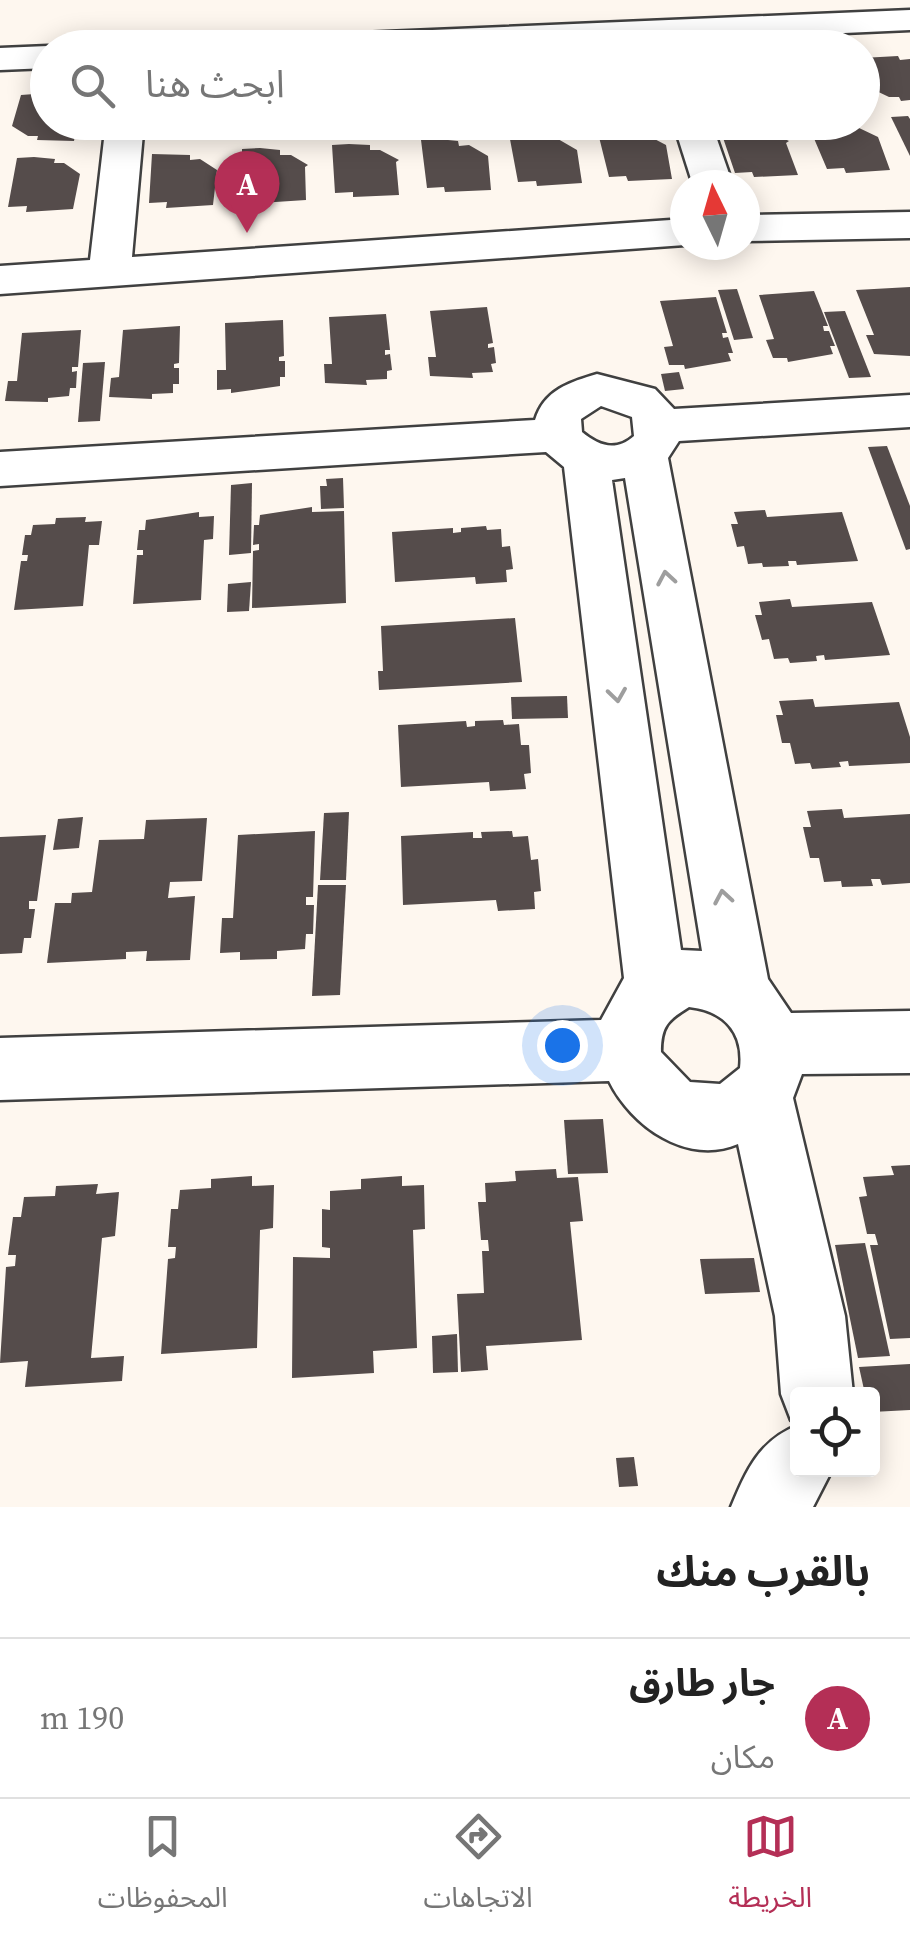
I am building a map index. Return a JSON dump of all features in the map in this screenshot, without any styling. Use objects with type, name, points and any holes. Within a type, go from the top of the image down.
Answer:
[{"type":"street","points":[[781,30],[910,20]]},
{"type":"street","points":[[364,30],[399,30]]},
{"type":"street","points":[[0,59],[30,58]]},
{"type":"street","points":[[110,272],[123,140]]},
{"type":"street","points":[[698,140],[708,170]]},
{"type":"street","points":[[760,228],[910,224]]},
{"type":"street","points":[[0,280],[670,233]]},
{"type":"street","points":[[656,988],[572,448],[556,420],[563,406],[598,390],[638,399],[653,411],[652,440],[810,1316],[816,1387]]},
{"type":"street","points":[[0,469],[572,448],[607,464],[627,462],[652,440],[910,411]]},
{"type":"street","points":[[683,978],[713,980],[758,1044],[739,1112],[712,1119],[682,1114],[656,1100],[637,1077],[628,1050],[628,1026],[638,1004],[656,988],[683,978]]},
{"type":"street","points":[[758,1044],[910,1042]]},
{"type":"street","points":[[0,1069],[628,1050]]},
{"type":"street","points":[[769,1507],[790,1474]]},
{"type":"building","points":[[880,57],[910,59],[910,100],[901,101],[880,93]]},
{"type":"building","points":[[30,94],[30,136],[12,126],[21,95]]},
{"type":"building","points":[[891,117],[910,119],[910,156]]},
{"type":"building","points":[[421,140],[458,141],[459,146],[469,145],[488,156],[491,190],[445,192],[444,187],[427,188]]},
{"type":"building","points":[[510,140],[560,140],[577,150],[582,183],[537,186],[536,181],[518,182]]},
{"type":"building","points":[[600,140],[656,140],[666,145],[670,179],[628,181],[626,176],[609,177]]},
{"type":"building","points":[[724,140],[787,140],[798,175],[760,177],[760,170],[734,170]]},
{"type":"building","points":[[815,140],[879,140],[890,170],[846,173],[844,168],[827,169]]},
{"type":"building","points":[[332,145],[370,145],[370,150],[380,150],[399,160],[399,195],[353,197],[353,192],[335,193]]},
{"type":"building","points":[[242,149],[280,150],[280,155],[291,155],[308,165],[306,200],[260,203],[260,197],[242,198]]},
{"type":"building","points":[[152,154],[190,155],[190,160],[200,159],[217,170],[213,205],[166,208],[167,202],[149,203]]},
{"type":"building","points":[[17,158],[55,159],[54,163],[64,163],[80,174],[73,209],[26,212],[27,206],[8,207]]},
{"type":"building","points":[[910,287],[910,356],[874,354],[866,335],[874,335],[856,290]]},
{"type":"building","points":[[737,289],[753,338],[734,340],[718,290]]},
{"type":"building","points":[[814,291],[828,326],[823,326],[824,331],[829,331],[835,346],[830,346],[833,354],[788,362],[787,358],[773,358],[766,340],[774,339],[759,295]]},
{"type":"building","points":[[716,297],[727,333],[722,333],[723,338],[728,337],[733,353],[728,353],[731,361],[685,369],[684,365],[669,365],[664,347],[673,346],[660,301]]},
{"type":"building","points":[[487,307],[493,343],[488,348],[494,347],[496,363],[491,364],[493,372],[472,373],[473,378],[430,376],[428,357],[436,357],[430,311]]},
{"type":"building","points":[[845,311],[871,377],[849,378],[824,312]]},
{"type":"building","points":[[386,314],[390,350],[385,350],[385,355],[390,354],[392,370],[387,371],[387,379],[366,380],[367,385],[325,383],[324,364],[332,364],[329,317]]},
{"type":"building","points":[[283,320],[284,356],[279,361],[285,361],[285,377],[280,377],[280,386],[231,393],[231,389],[217,390],[217,370],[226,370],[225,323]]},
{"type":"building","points":[[180,326],[179,363],[174,364],[174,368],[179,368],[179,384],[173,384],[173,393],[152,394],[152,399],[109,397],[111,378],[119,377],[123,330]]},
{"type":"building","points":[[81,330],[78,367],[72,367],[72,372],[77,371],[76,388],[70,388],[69,396],[48,398],[48,402],[5,401],[8,381],[17,381],[22,333]]},
{"type":"building","points":[[105,362],[100,421],[78,422],[83,363]]},
{"type":"building","points":[[679,372],[684,389],[665,391],[661,374]]},
{"type":"building","points":[[887,446],[910,506],[910,549],[906,550],[868,447]]},
{"type":"building","points":[[343,478],[344,508],[321,509],[320,486],[327,486],[326,479]]},
{"type":"building","points":[[252,483],[251,553],[229,555],[231,485]]},
{"type":"building","points":[[312,507],[312,512],[344,511],[346,603],[252,608],[253,551],[259,550],[259,544],[253,545],[254,525],[259,525],[260,515]]},
{"type":"building","points":[[765,510],[767,517],[842,512],[858,561],[797,565],[796,561],[788,561],[789,566],[763,567],[762,563],[748,564],[744,546],[737,547],[731,524],[738,524],[734,512]]},
{"type":"building","points":[[199,512],[199,517],[214,516],[213,539],[204,540],[201,600],[133,604],[137,555],[143,555],[143,550],[137,550],[139,530],[145,530],[146,520]]},
{"type":"building","points":[[86,517],[85,522],[102,521],[99,545],[89,545],[83,606],[14,610],[21,561],[27,561],[28,555],[22,555],[25,535],[31,535],[33,525],[55,524],[56,518]]},
{"type":"building","points":[[486,526],[487,530],[501,529],[502,547],[510,546],[513,569],[506,570],[507,582],[476,584],[475,577],[395,582],[392,532],[453,528],[453,533],[461,532],[461,528]]},
{"type":"building","points":[[251,582],[249,611],[227,612],[228,584]]},
{"type":"building","points":[[790,599],[792,607],[872,602],[890,655],[825,660],[824,655],[816,656],[817,661],[790,663],[788,658],[774,659],[769,639],[762,640],[755,615],[762,615],[759,602]]},
{"type":"building","points":[[515,618],[522,682],[379,690],[378,671],[383,671],[381,626]]},
{"type":"building","points":[[567,696],[568,718],[512,719],[511,697]]},
{"type":"building","points":[[813,699],[815,707],[899,702],[910,737],[910,763],[849,766],[848,761],[839,762],[841,767],[812,769],[810,763],[795,764],[790,743],[782,743],[776,715],[783,715],[779,701]]},
{"type":"building","points":[[503,720],[504,725],[519,724],[521,745],[529,745],[531,773],[524,774],[526,789],[490,791],[489,782],[401,787],[398,725],[466,721],[467,727],[475,726],[475,721]]},
{"type":"building","points":[[842,809],[844,818],[910,814],[910,883],[882,885],[880,879],[871,879],[873,886],[842,887],[841,881],[824,882],[819,858],[810,858],[803,827],[811,827],[807,811]]},
{"type":"building","points":[[349,812],[346,880],[320,880],[324,813]]},
{"type":"building","points":[[83,817],[79,848],[53,850],[58,819]]},
{"type":"building","points":[[207,818],[202,881],[170,882],[168,898],[195,896],[190,960],[146,961],[147,951],[126,952],[126,959],[47,963],[55,903],[71,903],[72,893],[92,892],[99,840],[144,839],[146,820]]},
{"type":"building","points":[[315,831],[313,897],[306,897],[306,905],[314,905],[313,934],[306,934],[305,949],[277,951],[277,959],[240,960],[240,952],[220,953],[222,918],[233,918],[238,835]]},
{"type":"building","points":[[512,831],[513,837],[528,836],[531,860],[538,859],[541,891],[534,892],[535,909],[498,911],[496,900],[403,905],[401,836],[473,832],[473,838],[482,838],[481,832]]},
{"type":"building","points":[[46,835],[37,901],[29,901],[29,909],[35,909],[31,938],[24,938],[22,953],[0,954],[0,837]]},
{"type":"building","points":[[318,885],[346,885],[340,995],[312,996]]},
{"type":"building","points":[[603,1119],[608,1173],[568,1174],[564,1120]]},
{"type":"building","points":[[910,1165],[910,1338],[890,1339],[870,1245],[878,1245],[875,1234],[867,1234],[859,1197],[867,1196],[863,1177],[894,1175],[891,1166]]},
{"type":"building","points":[[556,1169],[557,1178],[578,1177],[583,1221],[570,1222],[582,1340],[486,1346],[488,1370],[461,1372],[457,1294],[484,1293],[482,1251],[489,1251],[488,1240],[481,1240],[478,1202],[486,1202],[485,1183],[516,1181],[515,1171]]},
{"type":"building","points":[[252,1176],[252,1186],[274,1185],[273,1228],[260,1230],[257,1348],[161,1354],[168,1259],[175,1258],[176,1247],[168,1247],[171,1209],[178,1209],[180,1190],[211,1188],[211,1179]]},
{"type":"building","points":[[402,1176],[402,1186],[424,1185],[425,1229],[413,1230],[417,1348],[373,1351],[374,1373],[292,1378],[293,1257],[330,1258],[330,1248],[322,1247],[322,1209],[330,1210],[330,1191],[361,1189],[361,1179]]},
{"type":"building","points":[[98,1184],[96,1194],[119,1192],[115,1236],[102,1238],[91,1358],[124,1356],[122,1381],[25,1387],[28,1361],[0,1363],[6,1267],[15,1266],[16,1255],[8,1255],[13,1217],[21,1217],[24,1197],[55,1196],[56,1186]]},
{"type":"building","points":[[865,1243],[890,1356],[858,1358],[835,1245]]},
{"type":"building","points":[[754,1258],[760,1292],[705,1294],[700,1259]]},
{"type":"building","points":[[457,1334],[458,1372],[433,1373],[432,1336]]},
{"type":"building","points":[[910,1364],[910,1410],[880,1412],[880,1387],[863,1387],[859,1367]]},
{"type":"building","points":[[634,1457],[638,1486],[619,1487],[616,1458]]},
{"type":"place","name":"جار طارق","points":[[247,233]]}]
